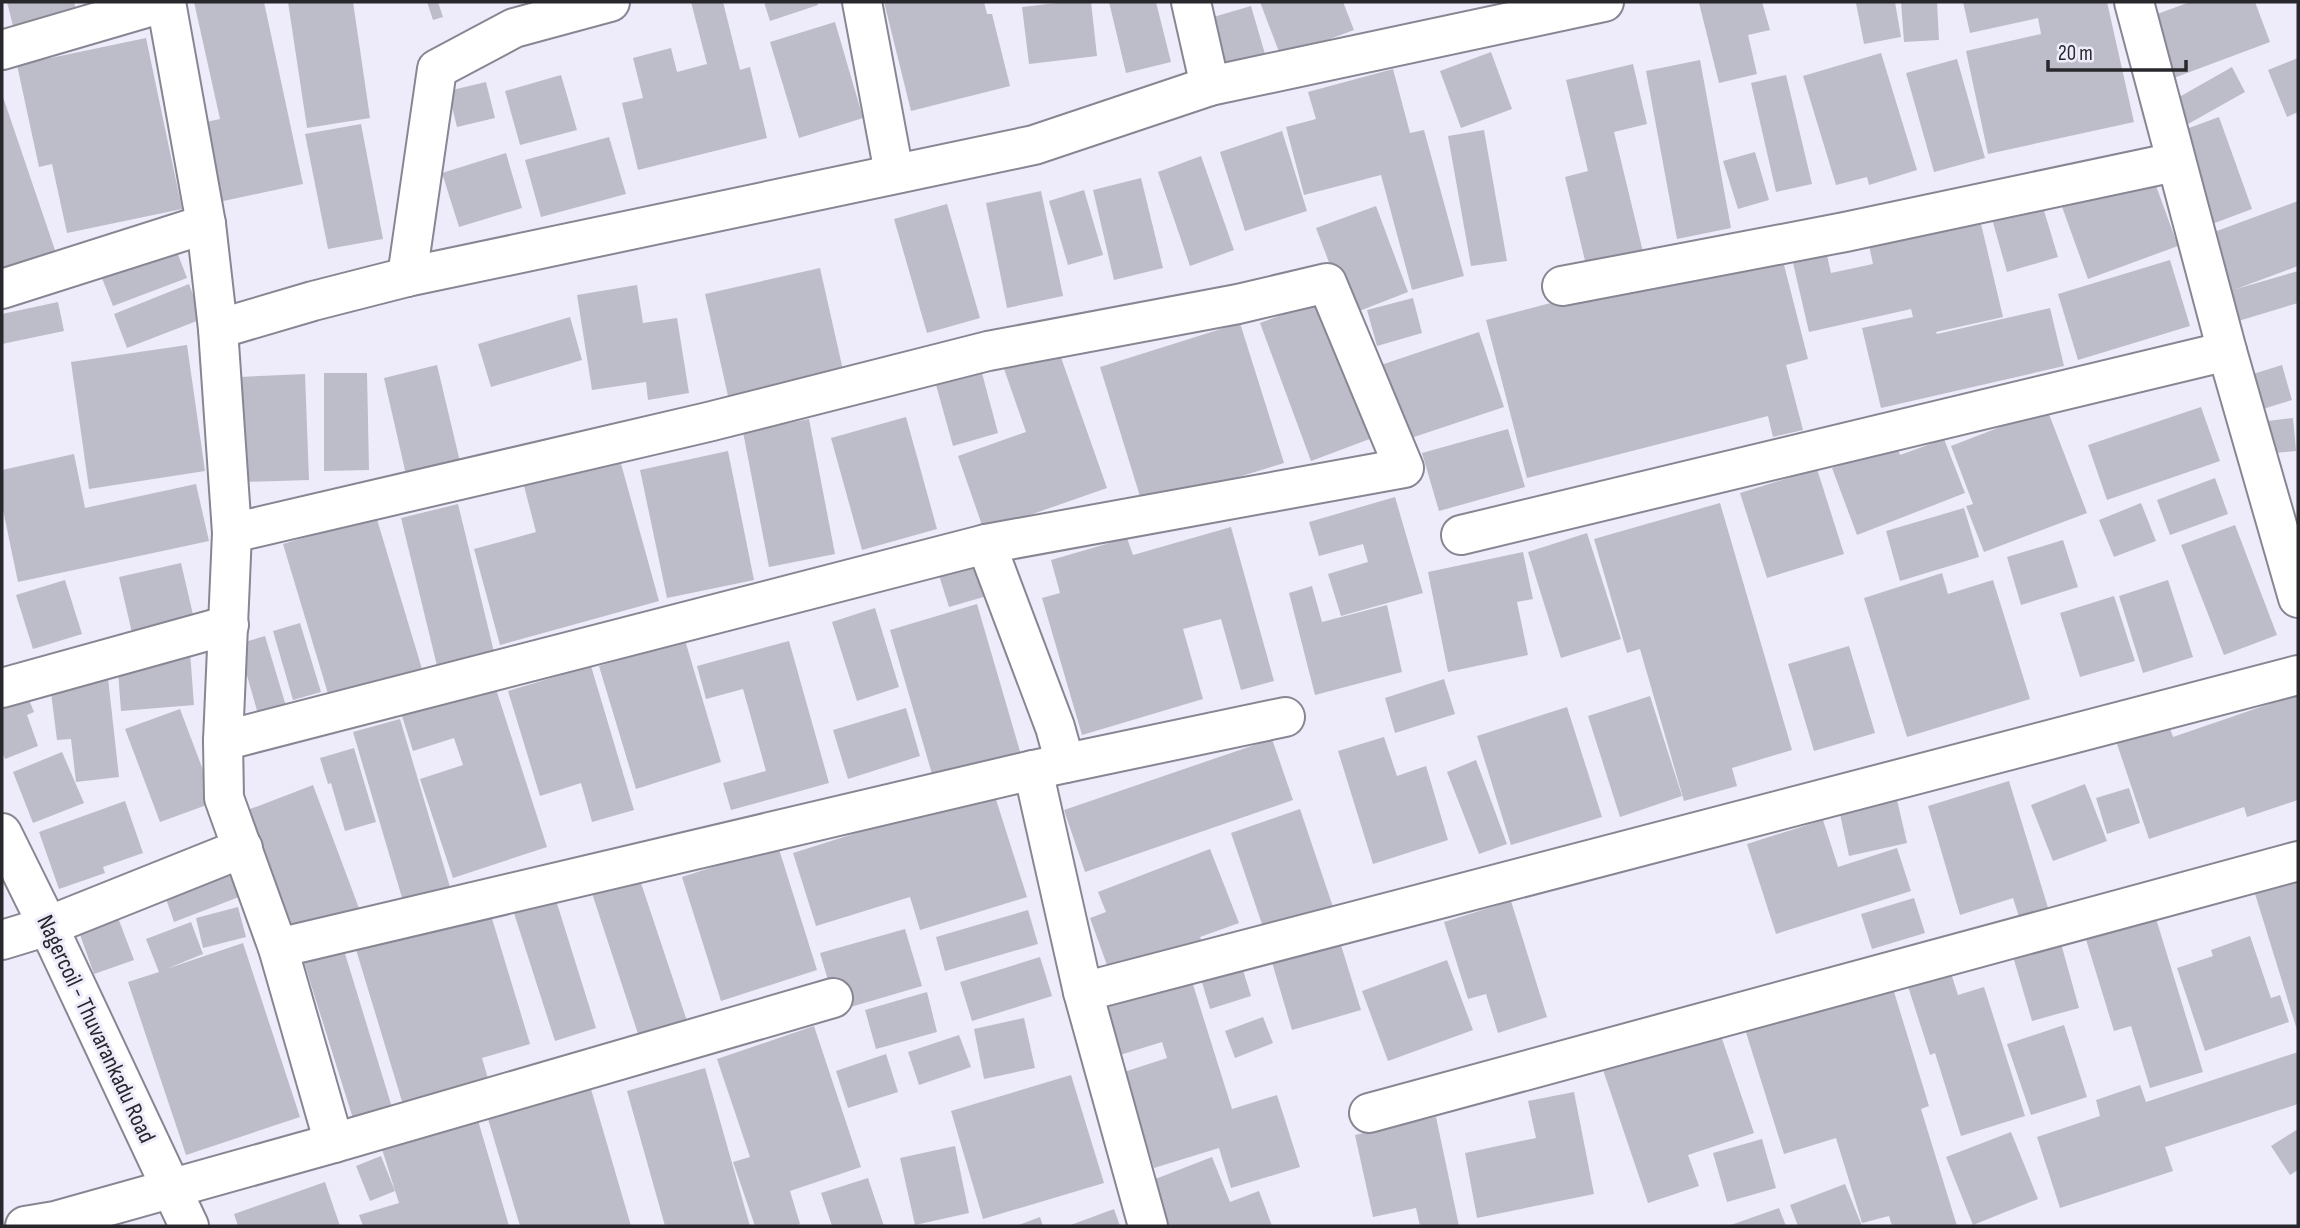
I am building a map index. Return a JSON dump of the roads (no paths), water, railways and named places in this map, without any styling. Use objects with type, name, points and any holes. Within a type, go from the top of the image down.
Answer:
[{"type":"street","points":[[2,50],[166,2],[206,224],[218,329],[232,533],[223,741],[224,798],[278,948],[334,1143]]},
{"type":"street","points":[[407,276],[437,69],[514,28],[610,2]]},
{"type":"street","points":[[862,2],[894,173]]},
{"type":"street","points":[[1191,2],[1210,86]]},
{"type":"street","points":[[218,329],[407,276],[1034,145],[1210,86],[1604,2]]},
{"type":"street","points":[[2136,2],[2175,162],[2298,598]]},
{"type":"street","points":[[1562,286],[1845,232],[2175,162]]},
{"type":"street","points":[[2,289],[206,224]]},
{"type":"street","points":[[223,741],[986,544],[1404,468],[1327,283],[1238,304],[988,351],[708,422],[232,533]]},
{"type":"street","points":[[1461,535],[2227,351]]},
{"type":"street","points":[[986,544],[1055,727],[1049,766],[1083,992],[1148,1226]]},
{"type":"street","points":[[2,688],[229,625]]},
{"type":"street","points":[[1083,992],[2298,675]]},
{"type":"street","points":[[278,948],[1049,766],[1285,717]]},
{"type":"street","points":[[2,940],[48,926],[243,848]]},
{"type":"street","name":"Nagercoil - Thuvarankadu Road","points":[[6,853],[48,926],[189,1226]]},
{"type":"street","points":[[1369,1113],[2298,861]]},
{"type":"street","points":[[25,1226],[55,1221],[171,1189],[833,998]]}]
